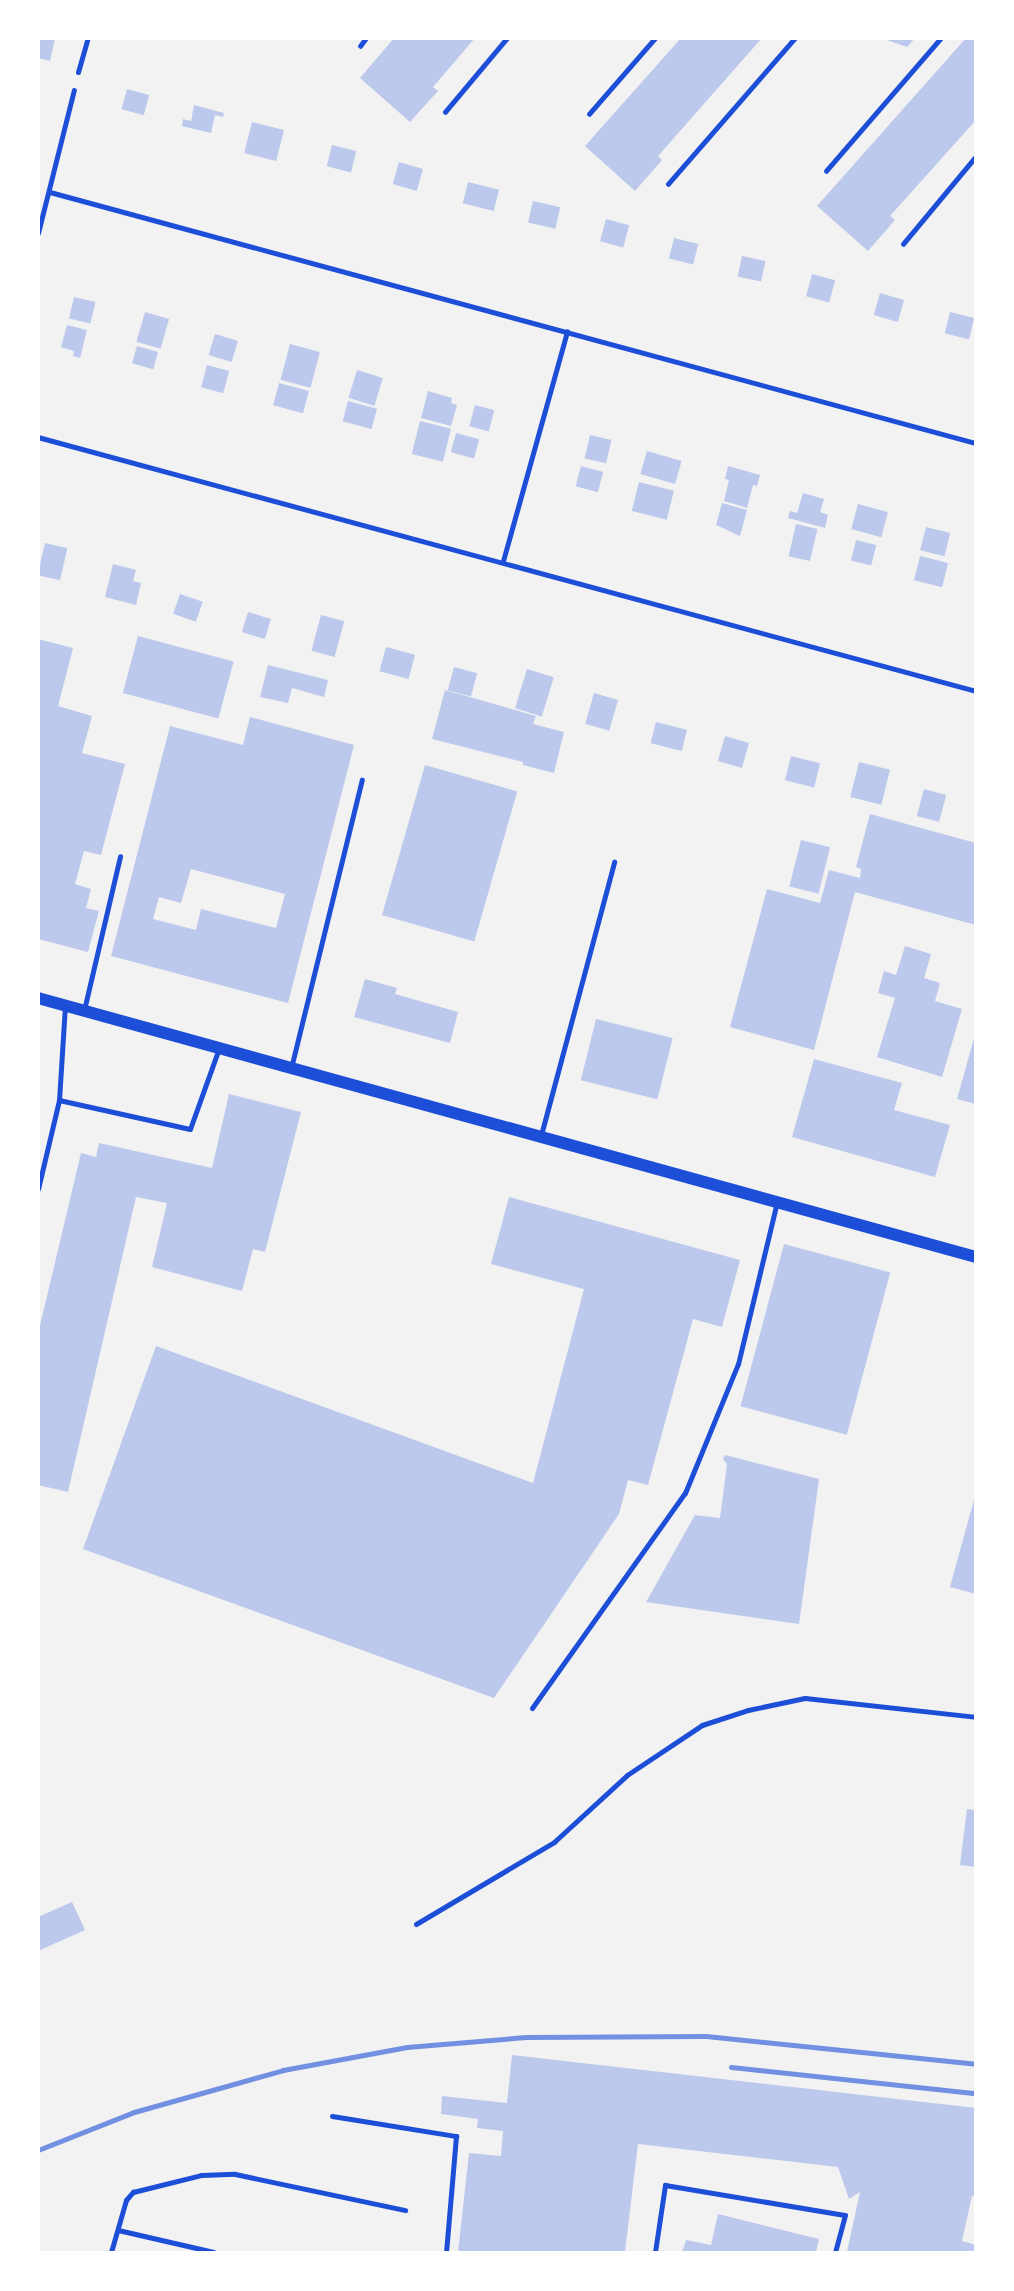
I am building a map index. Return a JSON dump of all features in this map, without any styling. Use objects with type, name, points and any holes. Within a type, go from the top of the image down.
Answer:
[{"type":"street","points":[[38,998],[975,1257]]},
{"type":"lane","points":[[78,72],[88,38]]},
{"type":"lane","points":[[291,1068],[362,780]]},
{"type":"lane","points":[[83,1010],[120,856]]},
{"type":"lane","points":[[541,1138],[614,862]]},
{"type":"lane","points":[[38,1189],[59,1100],[65,1005]]},
{"type":"lane","points":[[59,1100],[190,1129],[219,1048]]},
{"type":"lane","points":[[532,1708],[685,1493],[738,1364],[777,1202]]},
{"type":"lane","points":[[416,1924],[554,1842],[627,1775],[702,1725],[748,1710],[805,1698],[975,1717]]},
{"type":"lane","points":[[332,2116],[456,2136],[446,2252]]},
{"type":"lane","points":[[111,2252],[127,2200],[133,2192],[201,2175],[235,2174],[405,2210]]},
{"type":"lane","points":[[654,2252],[665,2185],[845,2216],[835,2252]]},
{"type":"lane","points":[[118,2230],[213,2252]]},
{"type":"path","points":[[360,46],[366,38]]},
{"type":"path","points":[[445,112],[507,38]]},
{"type":"path","points":[[589,114],[655,38]]},
{"type":"path","points":[[668,184],[795,38]]},
{"type":"path","points":[[827,171],[941,38]]},
{"type":"path","points":[[38,233],[78,72]]},
{"type":"path","points":[[903,244],[975,156]]},
{"type":"path","points":[[50,192],[975,443]]},
{"type":"path","points":[[503,561],[567,332]]},
{"type":"path","points":[[38,437],[975,691]]},
{"type":"building","points":[[38,38],[55,38],[50,61],[38,58]]},
{"type":"building","points":[[394,38],[475,38],[433,87],[438,91],[410,122],[360,78]]},
{"type":"building","points":[[681,38],[762,38],[658,156],[662,160],[635,191],[585,146]]},
{"type":"building","points":[[881,38],[915,38],[907,47]]},
{"type":"building","points":[[966,38],[976,38],[976,120],[890,216],[895,220],[868,251],[817,206]]},
{"type":"building","points":[[127,89],[149,95],[144,115],[122,109]]},
{"type":"building","points":[[194,105],[224,113],[223,117],[215,115],[211,133],[182,126],[183,119],[191,121]]},
{"type":"building","points":[[252,122],[284,130],[276,161],[244,153]]},
{"type":"building","points":[[332,145],[356,151],[351,172],[327,166]]},
{"type":"building","points":[[399,162],[423,169],[417,191],[393,184]]},
{"type":"building","points":[[468,182],[499,190],[494,211],[463,203]]},
{"type":"building","points":[[533,201],[560,207],[555,229],[528,222]]},
{"type":"building","points":[[606,219],[629,225],[623,247],[600,241]]},
{"type":"building","points":[[674,238],[698,244],[693,264],[669,258]]},
{"type":"building","points":[[742,256],[765,261],[761,282],[738,277]]},
{"type":"building","points":[[812,274],[835,280],[829,302],[806,296]]},
{"type":"building","points":[[880,293],[904,300],[898,322],[874,315]]},
{"type":"building","points":[[74,297],[95,302],[90,323],[69,318]]},
{"type":"building","points":[[145,312],[169,319],[160,349],[136,342]]},
{"type":"building","points":[[950,312],[974,318],[969,339],[945,333]]},
{"type":"building","points":[[67,325],[87,330],[80,358],[73,356],[74,351],[61,347]]},
{"type":"building","points":[[215,334],[238,341],[232,362],[209,355]]},
{"type":"building","points":[[290,344],[320,352],[310,388],[280,380]]},
{"type":"building","points":[[137,346],[158,352],[153,369],[132,363]]},
{"type":"building","points":[[207,365],[229,371],[223,393],[201,387]]},
{"type":"building","points":[[357,370],[383,378],[374,406],[349,398]]},
{"type":"building","points":[[279,383],[309,391],[303,413],[273,405]]},
{"type":"building","points":[[428,391],[452,398],[451,403],[457,405],[451,426],[421,418]]},
{"type":"building","points":[[348,401],[377,409],[372,429],[343,421]]},
{"type":"building","points":[[475,405],[494,410],[489,431],[469,426]]},
{"type":"building","points":[[420,421],[451,429],[443,462],[412,454]]},
{"type":"building","points":[[456,433],[479,439],[474,459],[451,452]]},
{"type":"building","points":[[590,435],[611,440],[606,463],[585,458]]},
{"type":"building","points":[[647,451],[682,461],[675,484],[640,474]]},
{"type":"building","points":[[581,466],[603,472],[598,492],[576,486]]},
{"type":"building","points":[[728,466],[760,475],[757,486],[753,485],[747,508],[724,501],[729,480],[725,479]]},
{"type":"building","points":[[639,482],[674,491],[667,520],[632,511]]},
{"type":"building","points":[[803,493],[824,499],[820,512],[828,515],[825,528],[788,518],[790,511],[797,513]]},
{"type":"building","points":[[722,503],[747,510],[740,536],[716,525]]},
{"type":"building","points":[[858,504],[888,512],[881,537],[851,529]]},
{"type":"building","points":[[796,524],[817,529],[810,561],[789,556]]},
{"type":"building","points":[[926,527],[950,533],[944,556],[920,550]]},
{"type":"building","points":[[856,540],[876,545],[871,565],[851,560]]},
{"type":"building","points":[[45,543],[67,548],[60,580],[38,575]]},
{"type":"building","points":[[920,556],[948,563],[942,587],[914,580]]},
{"type":"building","points":[[113,564],[136,570],[133,581],[141,583],[136,605],[105,597]]},
{"type":"building","points":[[180,594],[203,602],[196,622],[173,614]]},
{"type":"building","points":[[248,612],[271,619],[265,639],[242,632]]},
{"type":"building","points":[[321,615],[344,621],[335,657],[311,651]]},
{"type":"building","points":[[138,636],[234,662],[218,719],[123,693]]},
{"type":"building","points":[[38,639],[73,648],[58,706],[92,716],[82,753],[125,764],[101,855],[84,851],[75,884],[91,889],[86,908],[99,911],[88,952],[38,939]]},
{"type":"building","points":[[386,647],[415,655],[409,679],[380,671]]},
{"type":"building","points":[[268,665],[328,680],[324,697],[292,688],[288,703],[260,697]]},
{"type":"building","points":[[454,667],[477,673],[471,696],[448,690]]},
{"type":"building","points":[[527,669],[554,677],[542,716],[515,708]]},
{"type":"building","points":[[445,690],[536,716],[533,724],[564,732],[554,773],[523,765],[523,762],[432,739]]},
{"type":"building","points":[[594,693],[618,700],[609,731],[585,724]]},
{"type":"building","points":[[250,717],[354,745],[288,1003],[111,956],[170,726],[243,745]],"holes":[[[191,869],[285,894],[276,928],[201,909],[196,930],[153,919],[159,897],[181,903]]]},
{"type":"building","points":[[656,722],[687,730],[682,751],[651,743]]},
{"type":"building","points":[[725,736],[749,743],[742,768],[718,761]]},
{"type":"building","points":[[791,756],[820,763],[814,788],[785,780]]},
{"type":"building","points":[[859,762],[890,770],[881,805],[850,797]]},
{"type":"building","points":[[425,765],[517,791],[474,941],[382,915]]},
{"type":"building","points":[[924,789],[946,795],[939,822],[917,816]]},
{"type":"building","points":[[870,814],[976,843],[976,925],[855,892],[814,1050],[730,1027],[767,889],[820,903],[829,870],[860,878],[861,869],[856,867]]},
{"type":"building","points":[[801,840],[830,847],[818,894],[789,887]]},
{"type":"building","points":[[905,946],[931,954],[924,978],[940,983],[935,1001],[962,1009],[942,1077],[877,1057],[895,998],[878,993],[884,971],[896,975]]},
{"type":"building","points":[[365,979],[397,988],[395,994],[458,1012],[450,1043],[354,1017]]},
{"type":"building","points":[[596,1019],[673,1038],[657,1099],[581,1080]]},
{"type":"building","points":[[976,1031],[976,1104],[957,1099]]},
{"type":"building","points":[[814,1059],[902,1083],[894,1110],[950,1125],[935,1177],[792,1137]]},
{"type":"building","points":[[229,1094],[301,1112],[265,1252],[253,1249],[242,1291],[152,1267],[167,1203],[136,1197],[68,1492],[38,1485],[38,1334],[81,1153],[96,1157],[99,1143],[212,1168]]},
{"type":"building","points":[[509,1197],[740,1260],[722,1327],[693,1319],[648,1485],[628,1480],[619,1514],[494,1698],[83,1549],[156,1346],[533,1483],[584,1289],[491,1264]]},
{"type":"building","points":[[784,1244],[890,1272],[847,1435],[741,1406]]},
{"type":"building","points":[[725,1455],[819,1479],[799,1624],[646,1602],[695,1515],[720,1518],[727,1464],[723,1459]]},
{"type":"building","points":[[976,1496],[976,1594],[950,1587]]},
{"type":"building","points":[[967,1809],[976,1810],[976,1867],[960,1865]]},
{"type":"building","points":[[72,1902],[85,1930],[38,1951],[38,1917]]},
{"type":"building","points":[[512,2055],[976,2108],[976,2196],[972,2196],[962,2241],[976,2245],[976,2252],[847,2252],[860,2192],[849,2199],[838,2167],[638,2144],[625,2252],[458,2252],[469,2153],[501,2156],[503,2131],[477,2128],[478,2119],[441,2114],[442,2096],[507,2103]]},
{"type":"building","points":[[718,2214],[819,2239],[816,2252],[682,2252],[686,2240],[711,2245]]},
{"type":"railway","points":[[38,2150],[134,2112],[283,2070],[407,2047],[526,2037],[706,2036],[976,2064]]},
{"type":"railway","points":[[731,2067],[976,2093]]}]
